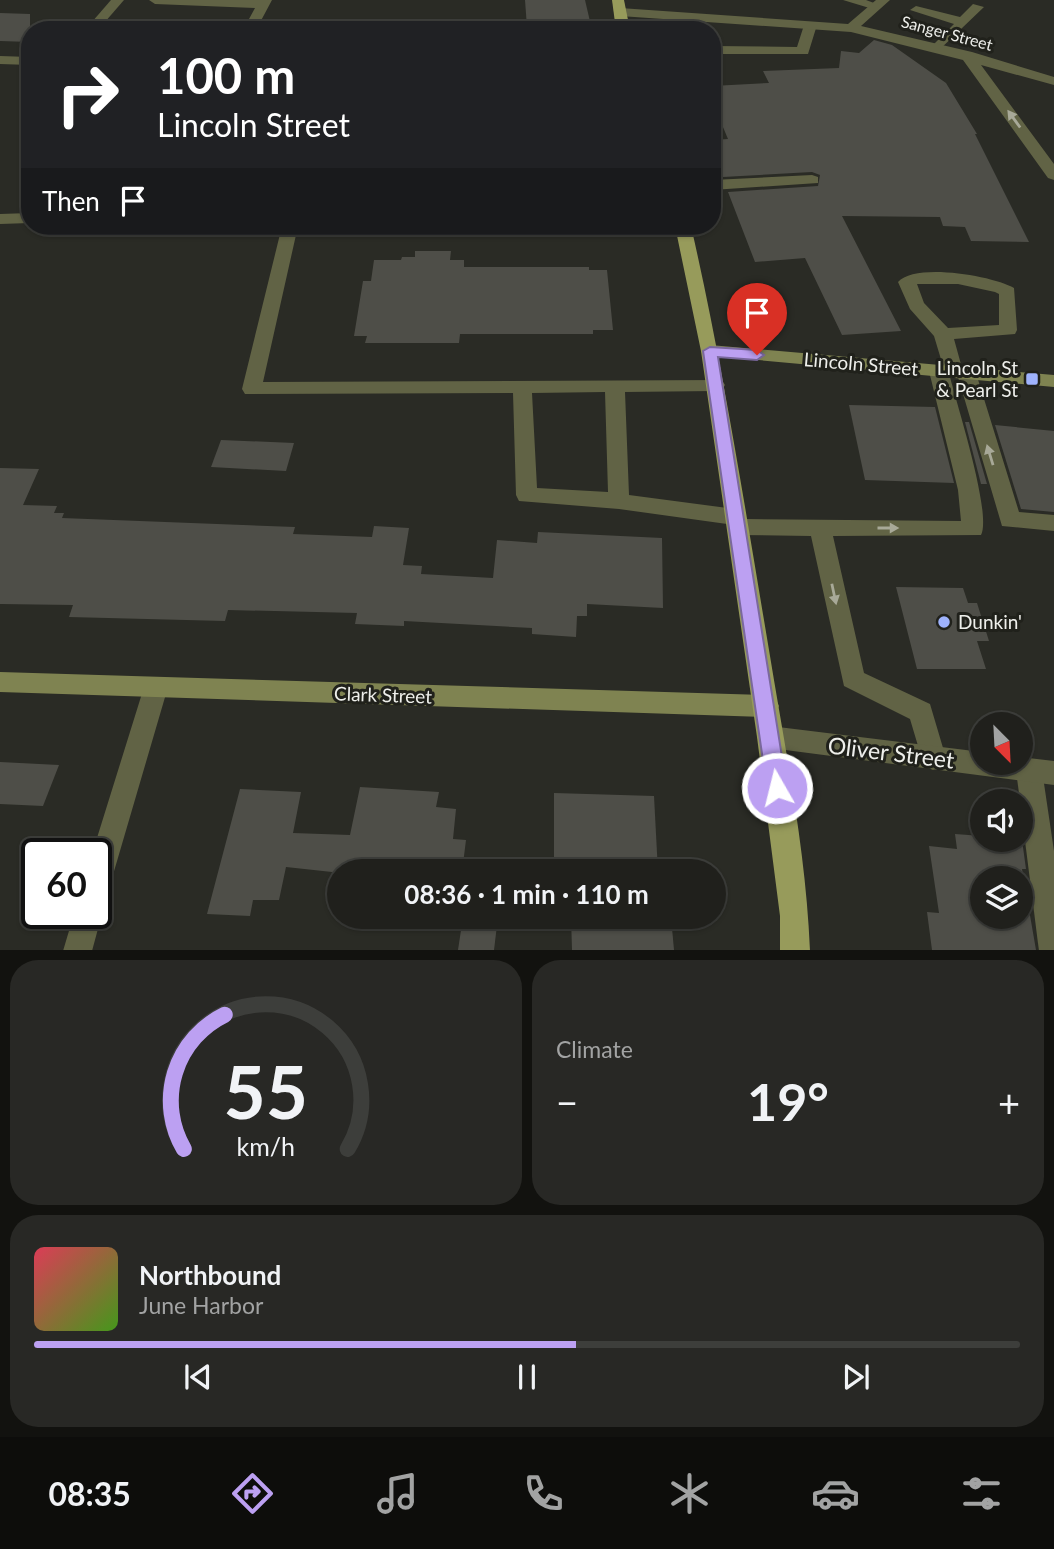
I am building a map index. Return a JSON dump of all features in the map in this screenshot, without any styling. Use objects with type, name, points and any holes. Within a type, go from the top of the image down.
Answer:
[{"type":"main road","points":[[685,235],[710,351],[766,706],[794,916],[795,950]]},
{"type":"street","points":[[99,21],[118,0]]},
{"type":"street","points":[[155,0],[264,2],[254,21]]},
{"type":"street","points":[[849,0],[880,3]]},
{"type":"street","points":[[851,29],[880,3]]},
{"type":"street","name":"Sanger Street","points":[[619,6],[678,21]]},
{"type":"street","points":[[938,47],[978,7]]},
{"type":"street","points":[[916,10],[963,22]]},
{"type":"street","name":"Sanger Street","points":[[721,24],[810,25],[851,29],[938,47],[1054,81]]},
{"type":"street","points":[[721,50],[803,51],[810,25]]},
{"type":"street","points":[[967,55],[1054,175]]},
{"type":"street","points":[[0,60],[21,61]]},
{"type":"street","points":[[721,185],[812,180]]},
{"type":"street","points":[[0,219],[21,218]]},
{"type":"street","points":[[287,235],[252,389],[715,385]]},
{"type":"street","points":[[943,334],[1008,330],[1008,292],[1000,286],[981,282],[911,279],[907,288],[916,305],[943,334],[953,372],[1010,520],[1053,528]]},
{"type":"street","name":"Lincoln Street","points":[[710,351],[1054,381]]},
{"type":"street","points":[[522,387],[527,495],[619,501],[735,522],[820,528],[973,528],[953,372]]},
{"type":"street","points":[[615,386],[619,501]]},
{"type":"street","points":[[820,528],[853,679],[921,712],[933,758]]},
{"type":"street","name":"Clark Street","points":[[0,682],[766,706]]},
{"type":"street","points":[[110,838],[156,687]]},
{"type":"street","name":"Oliver Street","points":[[770,737],[1042,772]]},
{"type":"street","points":[[1042,772],[1054,950]]},
{"type":"street","points":[[76,950],[83,929]]},
{"type":"building","points":[[525,0],[585,0],[590,21],[527,21]]},
{"type":"building","points":[[0,13],[30,14],[30,21],[21,21],[21,42],[0,41]]},
{"type":"building","points":[[874,40],[892,45],[946,83],[977,134],[1029,242],[971,241],[965,227],[943,226],[940,217],[842,216],[901,331],[842,335],[805,258],[755,262],[728,192],[818,186],[820,175],[812,172],[723,177],[721,139],[728,139],[721,122],[721,86],[769,83],[763,71],[839,68],[841,51],[859,53]]},
{"type":"building","points":[[415,251],[451,251],[450,260],[464,260],[464,267],[589,267],[589,270],[607,270],[613,330],[593,330],[593,334],[460,334],[459,343],[365,343],[367,336],[354,336],[363,281],[371,281],[374,260],[415,257]]},
{"type":"building","points":[[849,405],[935,407],[954,483],[865,480]]},
{"type":"building","points":[[965,422],[969,422],[987,484],[981,484]]},
{"type":"building","points":[[995,425],[1054,431],[1054,512],[1021,509]]},
{"type":"building","points":[[221,440],[294,443],[286,471],[211,467]]},
{"type":"building","points":[[0,468],[39,469],[23,505],[57,506],[54,513],[64,513],[62,518],[295,527],[293,534],[372,537],[374,526],[409,528],[403,565],[422,566],[421,574],[493,578],[497,540],[537,543],[538,532],[662,538],[663,608],[587,604],[587,616],[577,616],[576,637],[532,634],[532,628],[404,621],[404,626],[355,624],[357,613],[228,610],[225,621],[69,617],[73,605],[0,604]]},
{"type":"building","name":"Dunkin'","points":[[896,587],[963,588],[968,603],[977,603],[989,641],[977,641],[986,669],[917,669]]},
{"type":"building","points":[[0,762],[59,765],[43,806],[0,804]]},
{"type":"building","points":[[360,787],[439,792],[436,807],[456,809],[453,839],[466,840],[464,859],[327,859],[327,871],[286,867],[279,900],[253,900],[250,916],[207,914],[240,789],[301,792],[293,833],[350,835]]},
{"type":"building","points":[[554,793],[654,796],[657,859],[554,859]]},
{"type":"building","points":[[955,834],[970,835],[970,852],[1024,852],[1026,866],[970,866],[970,929],[1032,929],[1036,950],[932,950],[927,912],[939,913],[929,846],[957,849]]},
{"type":"building","points":[[461,929],[497,929],[494,950],[458,950]]},
{"type":"building","points":[[571,929],[672,929],[674,950],[572,950]]},
{"type":"place","name":"Lincoln St & Pearl St","points":[[1032,379]]},
{"type":"place","name":"Dunkin'","points":[[944,622]]},
{"type":"route","points":[[757,355],[710,351],[777,788]]}]
